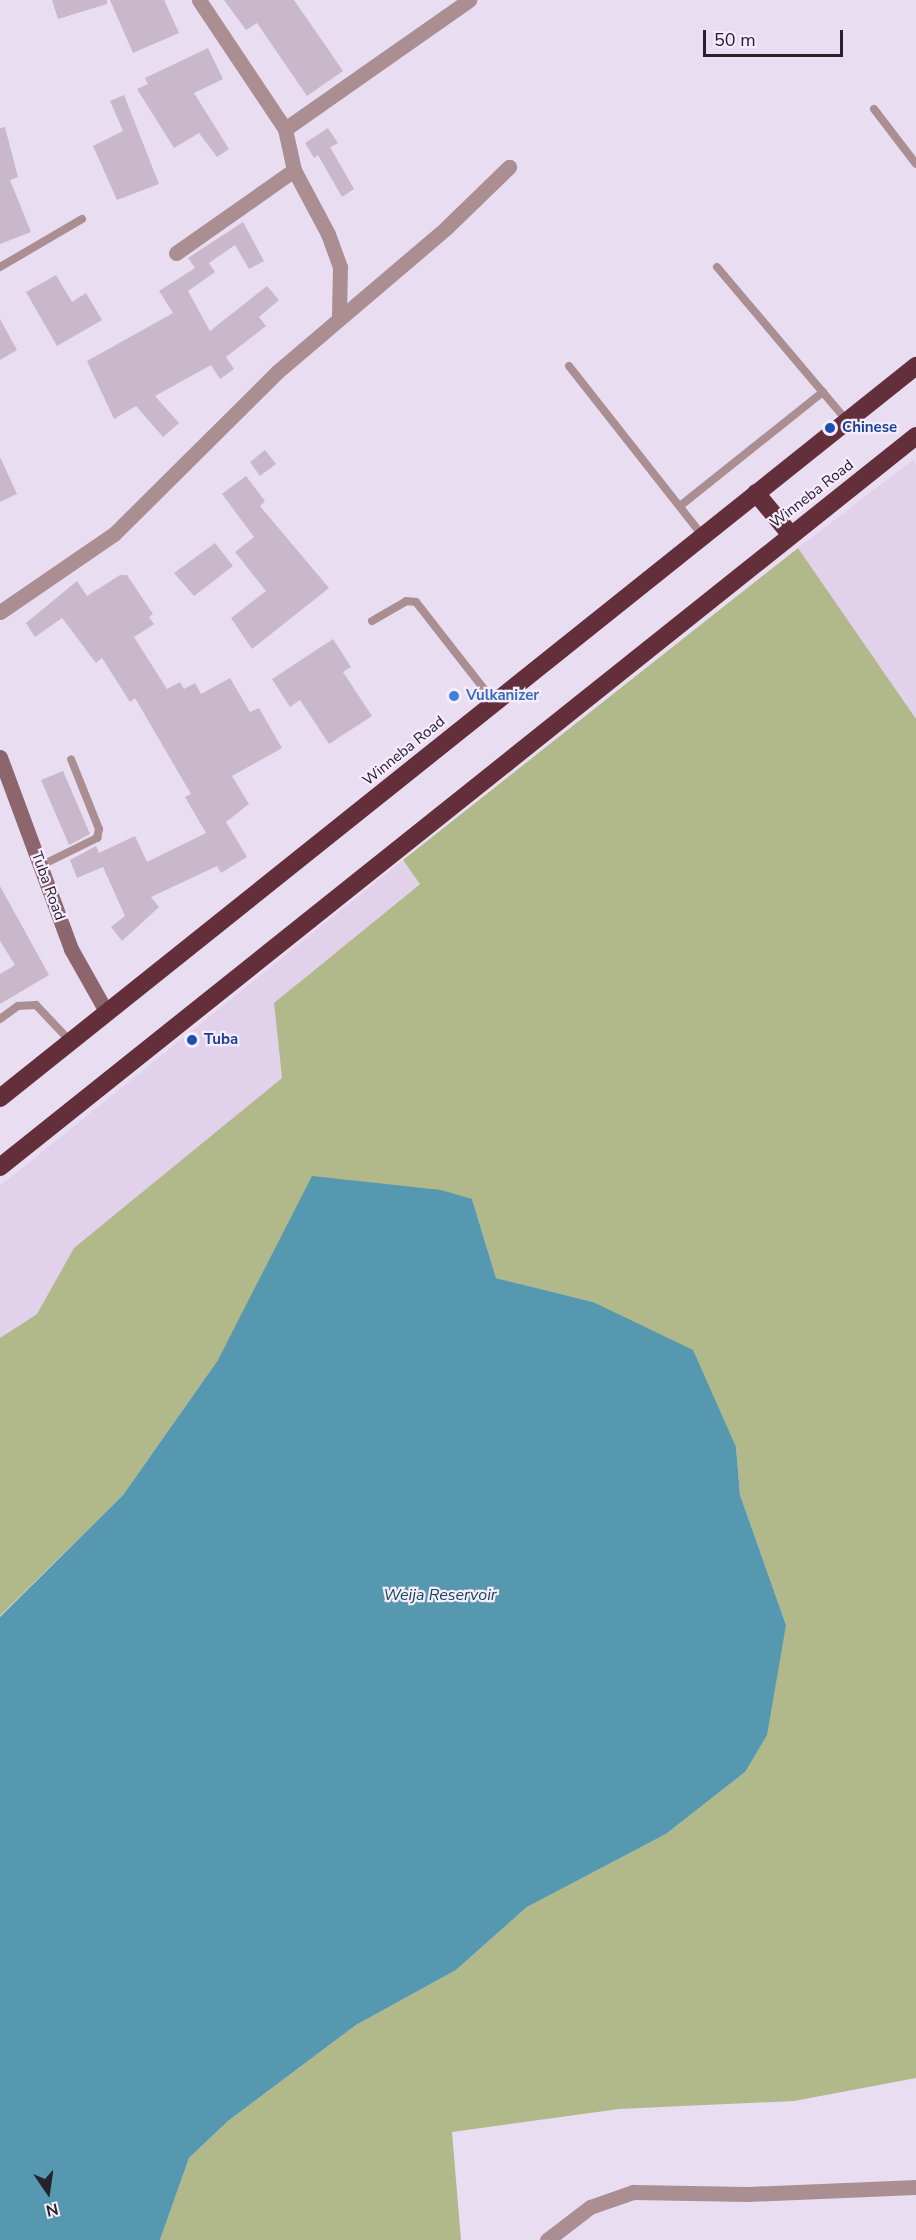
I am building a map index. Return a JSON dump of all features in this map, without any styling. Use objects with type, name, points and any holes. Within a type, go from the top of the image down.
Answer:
[{"type":"highway","name":"Winneba Road","points":[[0,1098],[916,366]]},
{"type":"highway","name":"Winneba Road","points":[[0,1167],[790,534],[915,440]]},
{"type":"highway","points":[[756,493],[790,534]]},
{"type":"street","points":[[199,0],[285,129],[294,170],[328,234],[340,267],[339,315]]},
{"type":"street","points":[[285,129],[469,0]]},
{"type":"street","points":[[0,612],[114,534],[339,315],[446,228],[509,167]]},
{"type":"street","points":[[176,253],[294,170]]},
{"type":"street","name":"Tuba Road","points":[[0,757],[71,949],[106,1011]]},
{"type":"street","points":[[547,2240],[590,2207],[633,2192],[748,2194],[916,2187]]},
{"type":"lane","points":[[874,109],[916,164]]},
{"type":"lane","points":[[0,267],[82,219]]},
{"type":"lane","points":[[717,267],[847,421]]},
{"type":"lane","points":[[569,366],[703,536]]},
{"type":"lane","points":[[680,507],[823,392]]},
{"type":"lane","points":[[372,621],[406,601],[416,602],[494,702]]},
{"type":"lane","points":[[40,866],[97,838],[99,829],[71,759]]},
{"type":"lane","points":[[0,1019],[18,1006],[36,1005],[70,1041]]},
{"type":"shaded area","points":[[913,460],[916,465],[916,719],[798,548]]},
{"type":"shaded area","points":[[403,860],[420,883],[274,1003],[282,1078],[75,1248],[37,1314],[0,1338],[0,1186]]},
{"type":"green space","points":[[798,548],[916,719],[916,2078],[794,2101],[619,2109],[452,2132],[461,2240],[160,2240],[189,2158],[228,2121],[356,2025],[456,1970],[527,1907],[666,1834],[745,1772],[786,1625],[740,1495],[736,1447],[593,1302],[496,1278],[472,1199],[218,1360],[123,1495],[0,1616],[0,1338],[37,1314],[74,1248],[282,1078],[274,1003],[420,884],[403,860]]},
{"type":"water","name":"Weija Reservoir","points":[[312,1176],[441,1190],[472,1199],[496,1278],[593,1302],[693,1350],[736,1447],[740,1495],[786,1625],[767,1735],[745,1772],[666,1834],[527,1907],[456,1970],[356,2025],[228,2121],[189,2158],[160,2240],[0,2240],[0,1617],[123,1495],[218,1360]]},
{"type":"building","points":[[52,0],[107,0],[107,4],[58,19]]},
{"type":"building","points":[[110,0],[164,0],[179,33],[133,53]]},
{"type":"building","points":[[224,0],[294,0],[343,71],[307,96],[257,23],[246,30]]},
{"type":"building","points":[[208,48],[223,79],[194,93],[229,149],[217,157],[199,133],[174,148],[137,89],[148,84],[145,78]]},
{"type":"building","points":[[124,95],[159,184],[117,200],[93,146],[123,131],[110,101]]},
{"type":"building","points":[[5,127],[18,177],[10,180],[31,232],[0,244],[0,128]]},
{"type":"building","points":[[328,128],[338,143],[330,147],[354,189],[342,197],[318,155],[314,158],[305,143]]},
{"type":"building","points":[[243,222],[264,261],[249,269],[235,245],[209,263],[215,272],[188,291],[210,331],[267,286],[279,300],[259,317],[266,326],[226,357],[234,369],[220,379],[211,365],[155,396],[179,423],[163,437],[136,406],[114,419],[87,361],[173,313],[159,291],[195,268],[188,258]]},
{"type":"building","points":[[56,275],[72,302],[86,293],[102,320],[57,346],[26,292]]},
{"type":"building","points":[[0,319],[17,350],[0,360]]},
{"type":"building","points":[[265,450],[276,464],[260,476],[250,462]]},
{"type":"building","points":[[0,457],[17,494],[0,502]]},
{"type":"building","points":[[246,476],[265,501],[260,506],[329,588],[252,649],[231,618],[266,591],[235,552],[254,537],[222,494]]},
{"type":"building","points":[[215,543],[233,566],[194,596],[174,573]]},
{"type":"building","points":[[120,575],[127,575],[153,614],[149,617],[154,624],[134,637],[167,689],[180,682],[184,689],[195,683],[201,694],[230,678],[250,712],[259,708],[282,748],[232,776],[249,804],[226,822],[247,857],[221,873],[217,866],[151,897],[159,907],[122,941],[111,927],[125,916],[103,867],[77,878],[70,860],[96,846],[99,853],[135,836],[147,862],[206,833],[185,797],[191,794],[135,698],[130,702],[102,658],[96,663],[62,618],[35,637],[26,623],[77,581],[87,596]]},
{"type":"building","points":[[333,639],[351,667],[343,672],[372,716],[329,744],[300,700],[290,707],[272,679]]},
{"type":"building","points":[[63,771],[90,834],[69,845],[41,780]]},
{"type":"building","points":[[0,886],[49,975],[0,1004],[0,974],[15,965],[0,941]]},
{"type":"place","name":"Chinese","points":[[830,428]]},
{"type":"place","name":"Vulkanizer","points":[[454,696]]},
{"type":"place","name":"Tuba","points":[[192,1040]]}]
